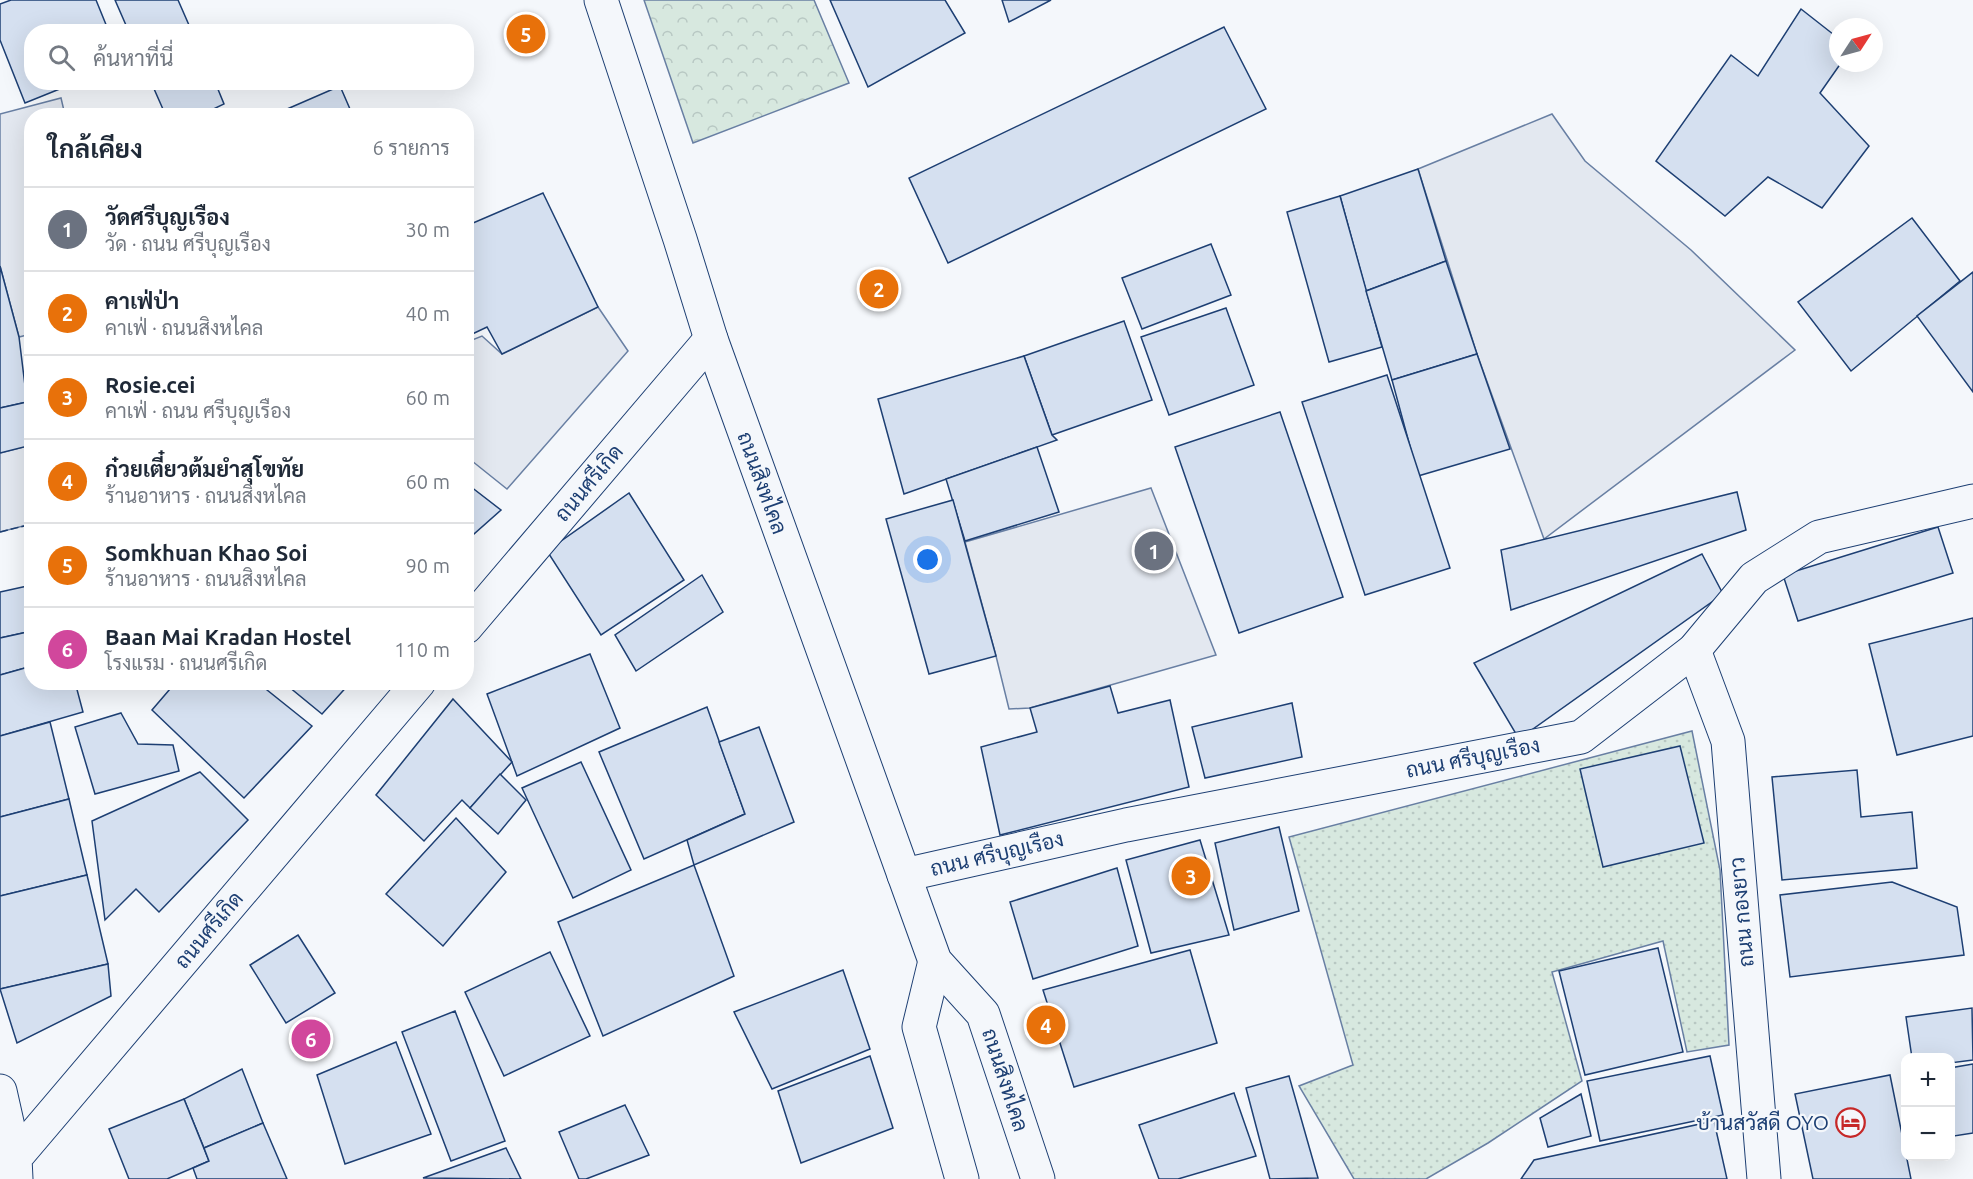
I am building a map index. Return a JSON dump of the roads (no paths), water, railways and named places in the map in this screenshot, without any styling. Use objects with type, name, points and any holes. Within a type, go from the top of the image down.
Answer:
[{"type":"main road","name":"ถนนสิงหไคล","points":[[601,0],[711,339],[935,961],[983,1014],[1038,1179]]},
{"type":"main road","name":"ถนนศรีเกิด","points":[[474,618],[711,339]]},
{"type":"main road","name":"ถนน ศรีบุญเรือง","points":[[904,875],[1126,825],[1581,737],[1694,650],[1754,578],[1819,537],[1973,501]]},
{"type":"main road","name":"ถนน กองยาว","points":[[1694,650],[1728,741],[1764,1179]]},
{"type":"main road","name":"ถนนศรีเกิด","points":[[11,1172],[412,690]]},
{"type":"main road","points":[[935,961],[919,1027],[962,1179]]},
{"type":"main road","points":[[0,1091],[11,1172]]},
{"type":"place","name":"Somkhuan Khao Soi","points":[[526,34]]},
{"type":"place","name":"คาเฟ่ป่า","points":[[879,289]]},
{"type":"place","name":"วัดศรีบุญเรือง","points":[[1154,551]]},
{"type":"place","name":"Rosie.cei","points":[[1191,876]]},
{"type":"place","name":"ก๋วยเตี๋ยวต้มยำสุโขทัย","points":[[1046,1025]]},
{"type":"place","name":"Baan Mai Kradan Hostel","points":[[311,1039]]},
{"type":"place","name":"บ้านสวัสดี OYO","points":[[1850,1123]]}]
